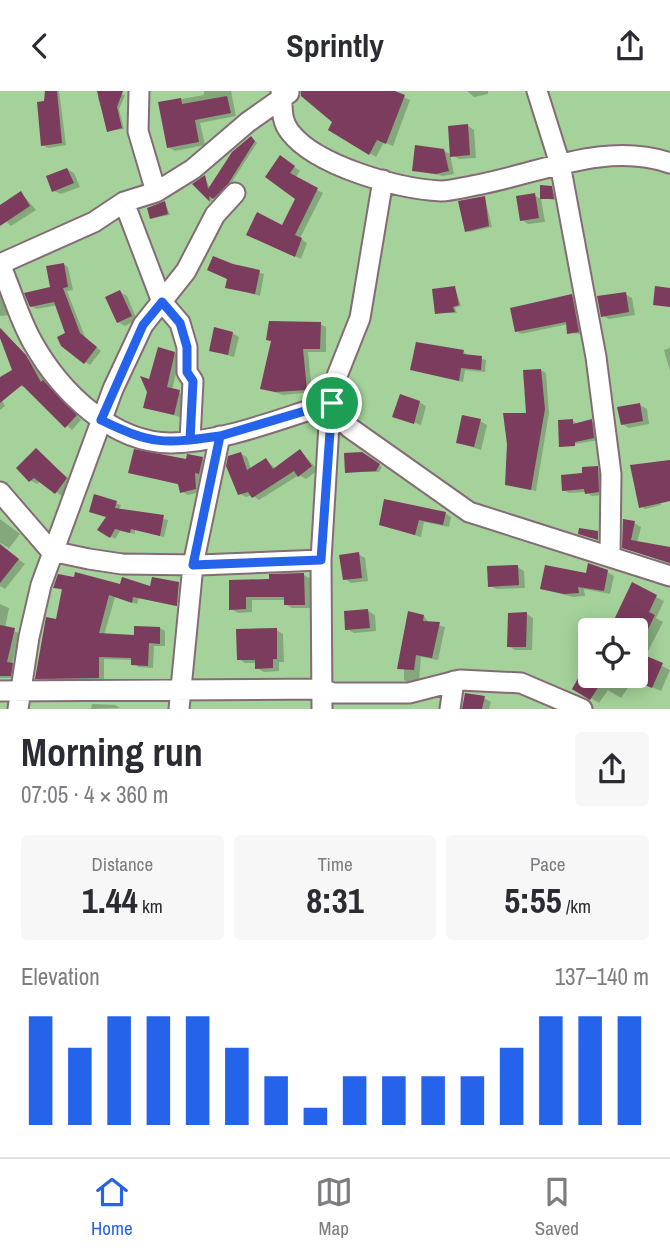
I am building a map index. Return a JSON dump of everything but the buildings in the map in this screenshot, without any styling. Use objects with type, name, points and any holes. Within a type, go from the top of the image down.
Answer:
[{"type":"street","points":[[139,91],[138,131],[156,192]]},
{"type":"street","points":[[537,91],[560,164],[598,370],[611,474],[610,556]]},
{"type":"street","points":[[285,94],[193,169],[156,192],[124,202],[94,222],[0,264],[33,343],[58,378],[101,420],[149,441],[220,436],[332,403]]},
{"type":"street","points":[[285,94],[281,112],[290,132],[330,162],[383,180],[442,191],[513,178],[560,164],[610,155],[655,158],[670,163]]},
{"type":"street","points":[[322,709],[321,560],[333,380],[360,319],[383,180]]},
{"type":"street","points":[[235,193],[215,215],[186,271],[143,325],[101,420],[51,551],[12,697],[180,689],[322,689],[332,693],[409,693],[454,681],[521,683],[582,709]]},
{"type":"street","points":[[124,202],[162,302],[180,323],[187,347],[187,372],[193,381],[190,440]]},
{"type":"street","points":[[332,403],[340,418],[350,428],[469,512],[670,576]]},
{"type":"street","points":[[180,709],[193,565],[220,436]]},
{"type":"street","points":[[0,492],[51,551],[122,564],[193,565],[321,560]]},
{"type":"street","points":[[450,709],[454,681]]},
{"type":"green space","points":[[0,91],[670,91],[670,709],[0,709]]},
{"type":"route","points":[[332,403],[220,436],[190,440],[193,381],[187,372],[187,347],[180,323],[162,302],[143,325],[101,420],[149,441],[172,443],[220,436],[193,565],[321,560],[332,403]]}]
